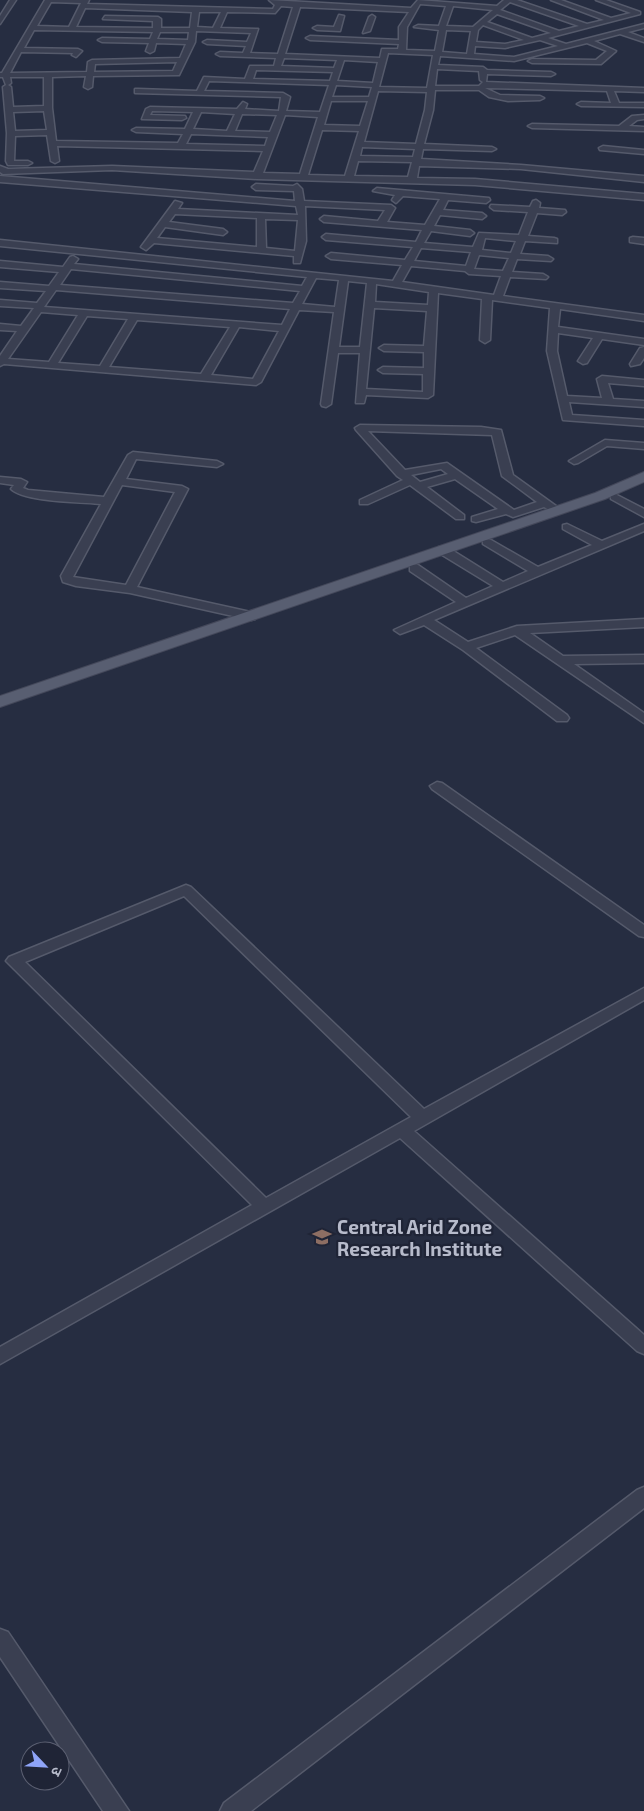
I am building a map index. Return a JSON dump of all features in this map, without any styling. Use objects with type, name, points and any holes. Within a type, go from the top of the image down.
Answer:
[{"type":"main road","points":[[0,707],[414,568],[552,507],[619,488],[644,476]]},
{"type":"main road","points":[[0,702],[252,616],[447,553],[487,542],[616,497],[644,485]]},
{"type":"street","points":[[0,22],[14,0]]},
{"type":"street","points":[[11,164],[10,121],[3,88],[3,75],[11,63],[14,52],[49,0],[161,9],[225,10],[258,21]]},
{"type":"street","points":[[149,53],[164,0]]},
{"type":"street","points":[[272,0],[279,4],[342,3],[371,8],[412,10]]},
{"type":"street","points":[[371,8],[375,0]]},
{"type":"street","points":[[470,56],[476,29],[509,0],[587,26]]},
{"type":"street","points":[[554,0],[611,20]]},
{"type":"street","points":[[602,1],[614,0]]},
{"type":"street","points":[[409,1],[498,9],[558,33]]},
{"type":"street","points":[[402,52],[403,32],[407,19],[419,1]]},
{"type":"street","points":[[602,1],[641,14]]},
{"type":"street","points":[[72,29],[85,2]]},
{"type":"street","points":[[31,28],[156,30],[193,26],[217,27],[258,21],[275,11],[279,4]]},
{"type":"street","points":[[412,180],[429,110],[433,67],[450,4]]},
{"type":"street","points":[[277,68],[297,5]]},
{"type":"street","points":[[3,75],[129,74],[129,81],[173,80],[191,42],[196,10]]},
{"type":"street","points":[[217,27],[225,10]]},
{"type":"street","points":[[472,44],[506,46],[641,14]]},
{"type":"street","points":[[332,16],[344,16],[337,29]]},
{"type":"street","points":[[362,17],[376,17],[366,31]]},
{"type":"street","points":[[105,18],[167,18]]},
{"type":"street","points":[[185,18],[193,26]]},
{"type":"street","points":[[398,18],[407,19]]},
{"type":"street","points":[[246,55],[258,21]]},
{"type":"street","points":[[483,23],[567,46]]},
{"type":"street","points":[[514,59],[644,26]]},
{"type":"street","points":[[418,27],[476,29]]},
{"type":"street","points":[[310,28],[347,30]]},
{"type":"street","points":[[356,30],[375,31]]},
{"type":"street","points":[[394,32],[403,32]]},
{"type":"street","points":[[620,32],[644,40]]},
{"type":"street","points":[[310,38],[402,42]]},
{"type":"street","points":[[102,40],[191,42]]},
{"type":"street","points":[[375,51],[594,62],[612,51],[589,41]]},
{"type":"street","points":[[207,42],[250,44]]},
{"type":"street","points":[[226,43],[218,57],[258,55],[382,60]]},
{"type":"street","points":[[338,49],[347,50]]},
{"type":"street","points":[[14,52],[78,51],[76,55]]},
{"type":"street","points":[[348,178],[385,51]]},
{"type":"street","points":[[133,52],[183,57]]},
{"type":"street","points":[[248,81],[258,55]]},
{"type":"street","points":[[88,87],[92,62],[183,57]]},
{"type":"street","points":[[303,176],[341,58]]},
{"type":"street","points":[[0,63],[11,63]]},
{"type":"street","points":[[433,67],[483,70],[483,72],[551,74]]},
{"type":"street","points":[[253,68],[338,70]]},
{"type":"street","points":[[483,72],[482,86],[488,96],[540,98]]},
{"type":"street","points":[[48,75],[48,108],[55,161]]},
{"type":"street","points":[[199,93],[208,76],[248,81],[333,83],[431,89],[552,85],[610,90],[644,90]]},
{"type":"street","points":[[610,90],[616,105]]},
{"type":"street","points":[[138,91],[285,96],[282,113],[257,176]]},
{"type":"street","points":[[230,133],[245,99]]},
{"type":"street","points":[[328,99],[372,99]]},
{"type":"street","points":[[581,104],[644,105]]},
{"type":"street","points":[[9,110],[48,108]]},
{"type":"street","points":[[182,118],[142,116],[150,108],[324,115]]},
{"type":"street","points":[[181,146],[198,110]]},
{"type":"street","points":[[620,129],[635,118],[644,117]]},
{"type":"street","points":[[0,121],[10,121]]},
{"type":"street","points":[[532,126],[644,129]]},
{"type":"street","points":[[320,127],[363,129]]},
{"type":"street","points":[[136,130],[273,135]]},
{"type":"street","points":[[11,134],[51,132]]},
{"type":"street","points":[[53,143],[268,149]]},
{"type":"street","points":[[358,144],[492,149]]},
{"type":"street","points":[[603,148],[644,152]]},
{"type":"street","points":[[354,158],[521,167],[644,178]]},
{"type":"street","points":[[0,172],[11,164],[55,161],[90,164]]},
{"type":"street","points":[[515,185],[521,167]]},
{"type":"street","points":[[0,172],[112,168],[257,176],[303,176],[515,185],[644,197]]},
{"type":"street","points":[[0,172],[183,195],[391,208]]},
{"type":"street","points":[[256,187],[298,188],[302,218],[302,241],[294,273]]},
{"type":"street","points":[[625,188],[644,190]]},
{"type":"street","points":[[378,191],[486,200]]},
{"type":"street","points":[[380,225],[400,194]]},
{"type":"street","points":[[138,258],[183,195]]},
{"type":"street","points":[[396,284],[446,196]]},
{"type":"street","points":[[498,297],[535,206]]},
{"type":"street","points":[[494,207],[535,206],[562,212]]},
{"type":"street","points":[[172,211],[302,218]]},
{"type":"street","points":[[437,212],[482,216]]},
{"type":"street","points":[[222,247],[224,214]]},
{"type":"street","points":[[261,216],[262,250]]},
{"type":"street","points":[[324,219],[470,233]]},
{"type":"street","points":[[162,224],[223,232]]},
{"type":"street","points":[[470,269],[482,235],[554,241]]},
{"type":"street","points":[[326,237],[548,259]]},
{"type":"street","points":[[151,240],[299,254]]},
{"type":"street","points":[[633,240],[644,241]]},
{"type":"street","points":[[0,243],[434,288],[644,318]]},
{"type":"street","points":[[0,263],[14,245]]},
{"type":"street","points":[[22,286],[50,249]]},
{"type":"street","points":[[78,252],[2,358],[103,370],[256,382],[313,275]]},
{"type":"street","points":[[331,256],[543,277]]},
{"type":"street","points":[[0,263],[37,268],[67,268],[305,289]]},
{"type":"street","points":[[189,310],[219,266]]},
{"type":"street","points":[[157,296],[168,276]]},
{"type":"street","points":[[326,404],[344,278]]},
{"type":"street","points":[[372,281],[360,397],[428,395],[429,349],[434,288]]},
{"type":"street","points":[[0,285],[157,296],[189,310],[236,324],[284,328]]},
{"type":"street","points":[[243,303],[254,285]]},
{"type":"street","points":[[485,340],[487,295]]},
{"type":"street","points":[[0,303],[134,317],[243,303],[339,310]]},
{"type":"street","points":[[369,305],[433,308]]},
{"type":"street","points":[[555,305],[552,351],[567,418],[644,423]]},
{"type":"street","points":[[52,365],[84,313]]},
{"type":"street","points":[[103,370],[134,317]]},
{"type":"street","points":[[204,378],[236,324]]},
{"type":"street","points":[[0,328],[23,330]]},
{"type":"street","points":[[554,329],[644,342]]},
{"type":"street","points":[[582,361],[599,336]]},
{"type":"street","points":[[384,348],[429,349]]},
{"type":"street","points":[[333,350],[365,350]]},
{"type":"street","points":[[635,364],[644,350]]},
{"type":"street","points":[[383,370],[430,371]]},
{"type":"street","points":[[608,400],[602,380],[644,383]]},
{"type":"street","points":[[563,399],[608,400],[644,404]]},
{"type":"street","points":[[460,517],[409,481],[379,454],[360,428],[481,430],[498,432],[508,476],[552,507]]},
{"type":"street","points":[[574,461],[604,442],[644,446]]},
{"type":"street","points":[[217,464],[133,455],[67,579],[76,582],[130,589],[252,616]]},
{"type":"street","points":[[364,502],[440,465],[446,466],[458,474],[513,514],[552,507]]},
{"type":"street","points":[[409,481],[458,474]]},
{"type":"street","points":[[0,480],[21,482],[17,489],[26,493],[107,501]]},
{"type":"street","points":[[118,481],[182,489],[130,589]]},
{"type":"street","points":[[616,497],[644,514]]},
{"type":"street","points":[[476,519],[508,510]]},
{"type":"street","points":[[567,527],[601,545]]},
{"type":"street","points":[[400,630],[644,527]]},
{"type":"street","points":[[487,542],[536,571]]},
{"type":"street","points":[[447,553],[501,586]]},
{"type":"street","points":[[414,568],[464,602]]},
{"type":"street","points":[[425,620],[467,647],[562,718]]},
{"type":"street","points":[[467,647],[516,630],[644,622]]},
{"type":"street","points":[[516,630],[563,660],[644,719]]},
{"type":"street","points":[[563,660],[644,659]]},
{"type":"street","points":[[437,786],[644,932]]},
{"type":"street","points":[[265,1207],[14,961],[186,890],[424,1118]]},
{"type":"street","points":[[0,1356],[644,993]]},
{"type":"street","points":[[402,1130],[644,1346]]},
{"type":"street","points":[[232,1811],[644,1496]]},
{"type":"street","points":[[0,1639],[117,1811]]},
{"type":"place","name":"Central Arid Zone Research Institute","points":[[322,1237]]}]
